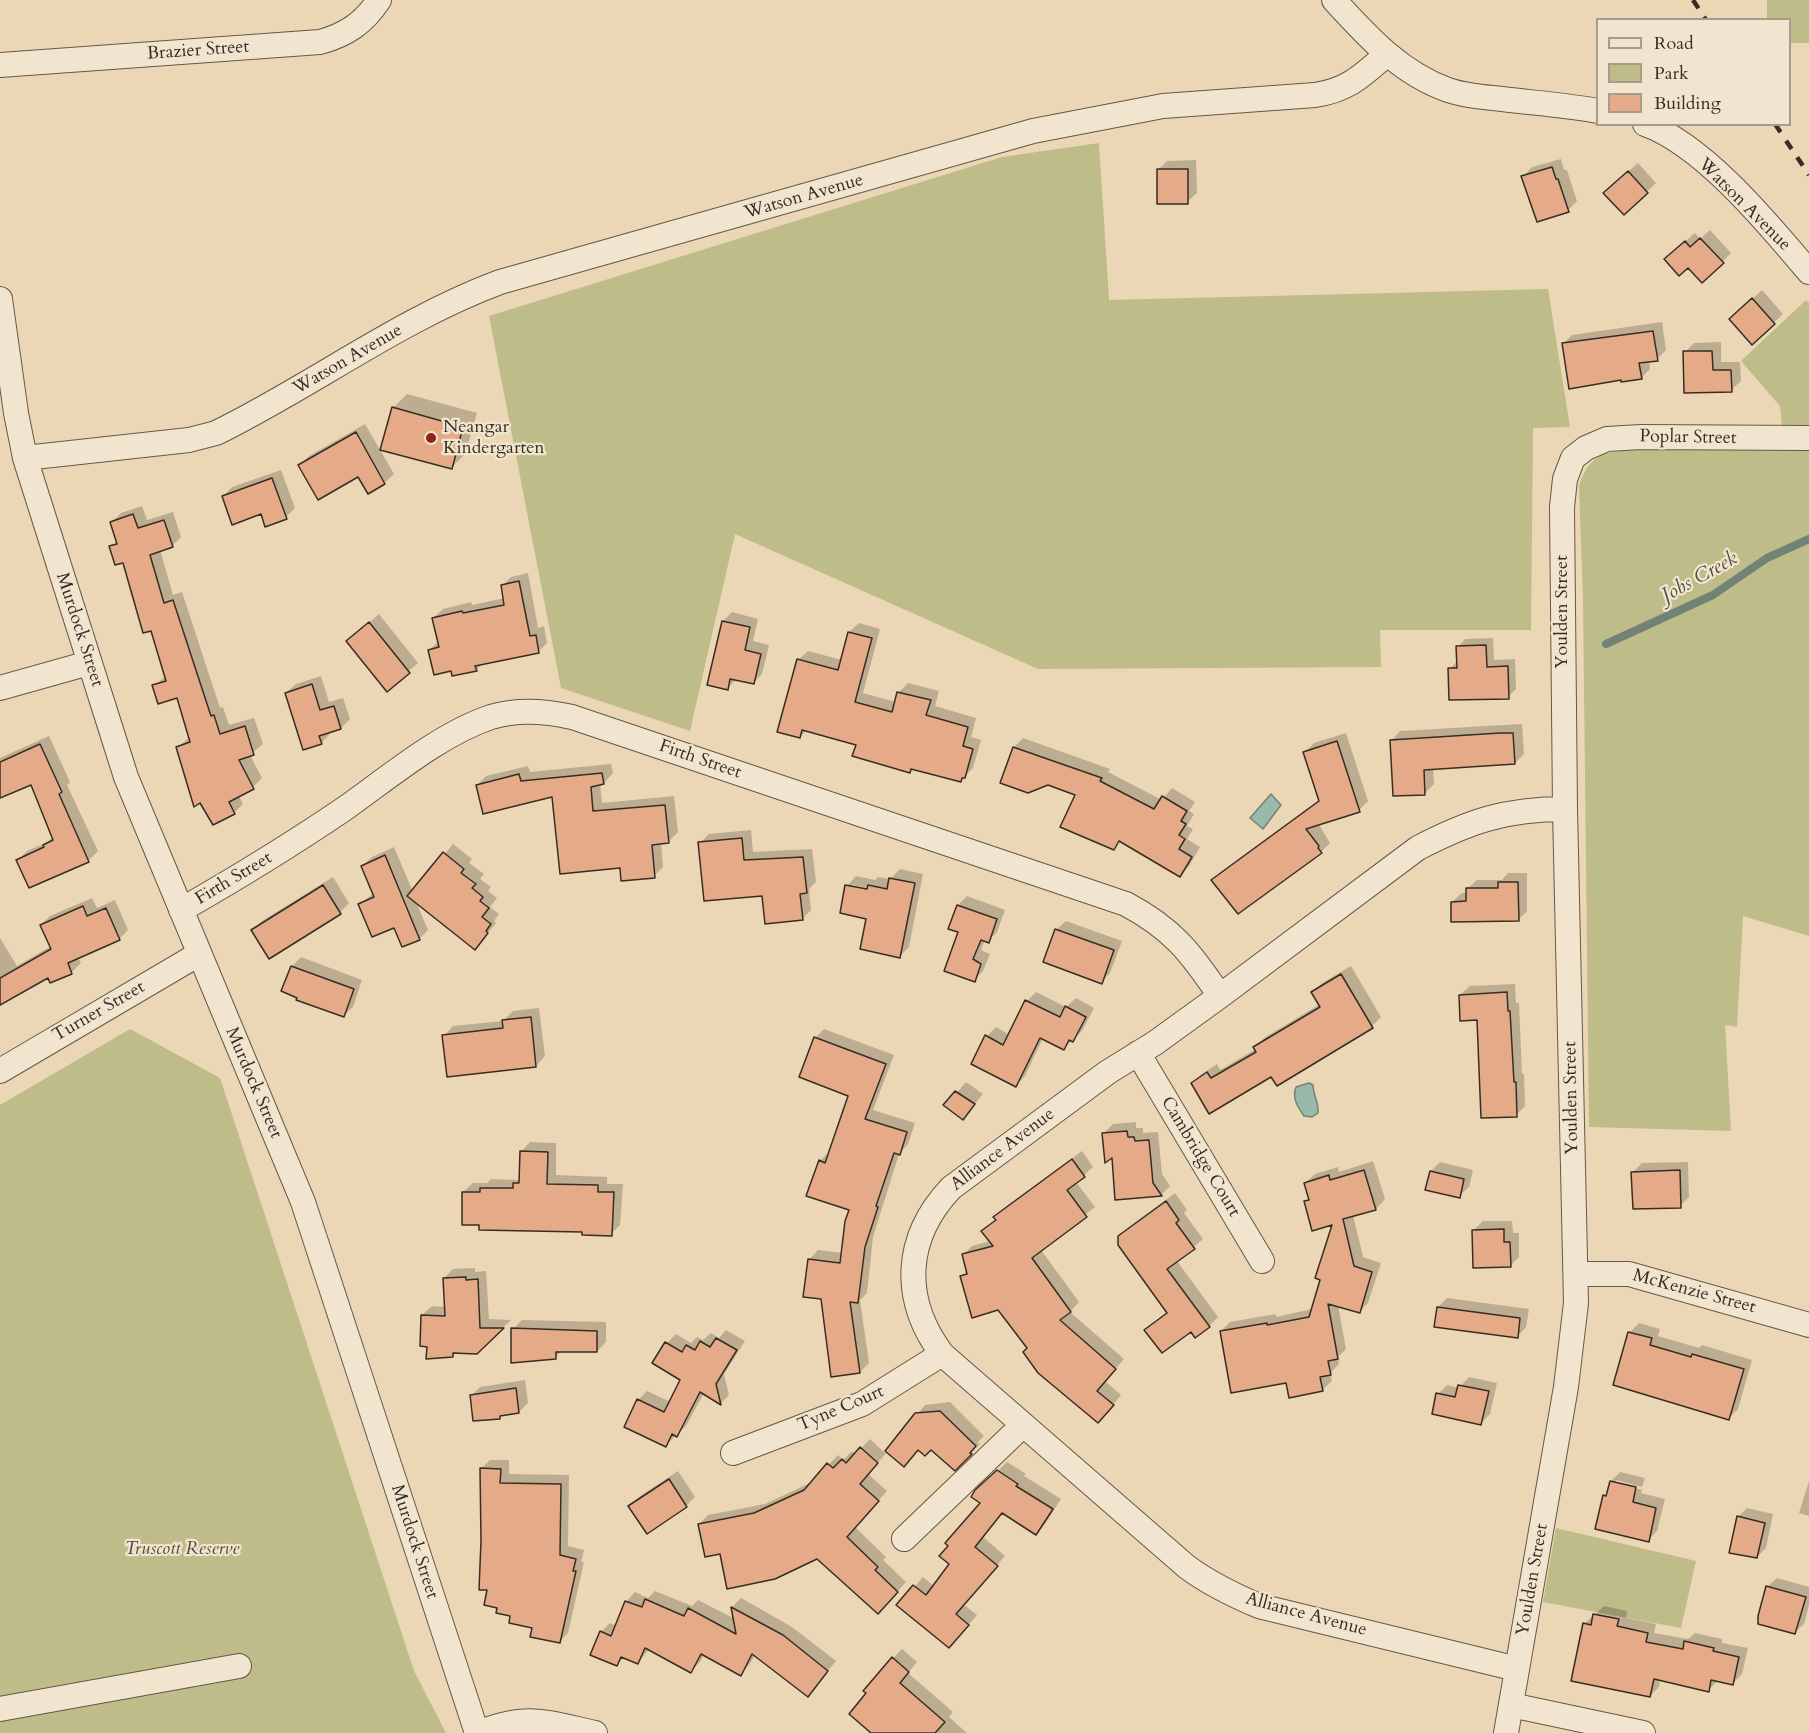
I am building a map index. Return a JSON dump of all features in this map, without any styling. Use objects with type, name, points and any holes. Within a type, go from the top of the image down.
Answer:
[{"type":"street","name":"Brazier Street","points":[[0,65],[320,42],[338,37],[353,29],[380,0]]},
{"type":"street","points":[[1334,0],[1387,54],[1425,80],[1450,91],[1596,111]]},
{"type":"street","name":"Watson Avenue","points":[[15,444],[189,441],[216,434],[423,317],[500,282],[1034,131],[1163,106],[1315,95],[1335,91],[1353,82],[1387,54]]},
{"type":"street","name":"Watson Avenue","points":[[1649,126],[1675,140],[1720,175],[1809,272]]},
{"type":"street","name":"Murdock Street","points":[[0,299],[15,444],[126,777],[303,1202],[477,1733]]},
{"type":"street","name":"Poplar Street","points":[[1573,458],[1586,448],[1607,439],[1620,437],[1809,438]]},
{"type":"street","name":"Youlden Street","points":[[1506,1733],[1566,1387],[1574,1325],[1576,1274],[1562,507],[1565,479],[1573,458]]},
{"type":"street","points":[[0,688],[89,663]]},
{"type":"street","name":"Firth Street","points":[[181,910],[299,840],[459,731],[493,717],[515,712],[555,713],[595,724],[1126,904],[1149,916],[1175,937],[1196,960],[1220,996]]},
{"type":"street","name":"Alliance Avenue","points":[[1517,1669],[1259,1606],[1222,1590],[1187,1567],[942,1354],[922,1322],[914,1289],[914,1257],[923,1227],[931,1212],[951,1188],[1107,1072],[1220,996],[1418,848],[1450,831],[1480,820],[1522,810],[1566,809]]},
{"type":"street","name":"Turner Street","points":[[0,1071],[199,954]]},
{"type":"street","name":"Cambridge Court","points":[[1138,1053],[1262,1261]]},
{"type":"street","name":"McKenzie Street","points":[[1576,1274],[1629,1274],[1809,1325]]},
{"type":"street","name":"Tyne Court","points":[[733,1453],[862,1404],[942,1354]]},
{"type":"street","points":[[904,1539],[1023,1425]]},
{"type":"street","points":[[0,1709],[238,1666]]},
{"type":"street","points":[[1511,1705],[1643,1733]]},
{"type":"street","points":[[477,1733],[502,1724],[528,1720],[595,1733]]},
{"type":"green space","points":[[1767,0],[1809,0],[1809,43],[1791,43],[1791,18],[1767,18]]},
{"type":"green space","points":[[1099,143],[1109,300],[1548,289],[1570,427],[1533,428],[1531,630],[1380,630],[1381,667],[1038,669],[735,534],[690,731],[561,688],[489,316],[1002,157]]},
{"type":"green space","points":[[1806,300],[1809,303],[1809,425],[1782,425],[1780,406],[1741,361]]},
{"type":"green space","points":[[1632,448],[1809,449],[1809,936],[1743,916],[1737,1027],[1725,1025],[1731,1131],[1589,1127],[1583,599],[1579,486],[1592,462],[1605,454]]},
{"type":"green space","name":"Truscott Reserve","points":[[130,1029],[220,1078],[414,1671],[446,1733],[0,1733],[0,1105]]},
{"type":"green space","points":[[1556,1528],[1696,1561],[1681,1628],[1543,1602]]},
{"type":"shaded area","points":[[1271,794],[1281,805],[1263,829],[1250,818]]},
{"type":"shaded area","points":[[1309,1083],[1313,1085],[1318,1109],[1318,1113],[1312,1117],[1304,1116],[1295,1098],[1296,1087]]},
{"type":"building","points":[[1552,167],[1569,212],[1537,222],[1521,176]]},
{"type":"building","points":[[1157,169],[1188,169],[1188,204],[1157,204]]},
{"type":"building","points":[[1628,171],[1648,193],[1624,215],[1603,193]]},
{"type":"building","points":[[1700,238],[1724,263],[1702,283],[1688,268],[1679,276],[1664,259],[1685,241],[1690,247]]},
{"type":"building","points":[[1752,298],[1775,324],[1752,345],[1729,319]]},
{"type":"building","points":[[1653,331],[1658,361],[1639,363],[1642,379],[1621,382],[1621,380],[1569,389],[1562,343]]},
{"type":"building","points":[[1683,351],[1712,351],[1713,370],[1731,370],[1732,392],[1684,393]]},
{"type":"building","points":[[392,407],[463,427],[452,469],[380,450]]},
{"type":"building","points":[[356,432],[385,484],[368,494],[358,477],[318,500],[298,465]]},
{"type":"building","points":[[272,478],[287,519],[265,527],[261,514],[232,525],[222,496]]},
{"type":"building","points":[[133,514],[138,528],[164,520],[173,547],[150,555],[164,603],[173,600],[211,716],[214,715],[220,734],[245,726],[254,755],[239,760],[254,789],[229,802],[235,814],[213,825],[200,803],[194,807],[176,747],[190,742],[177,698],[158,704],[152,685],[166,681],[151,631],[143,633],[123,563],[115,565],[109,546],[117,544],[110,522]]},
{"type":"building","points":[[519,581],[530,636],[536,635],[539,653],[475,666],[477,671],[452,676],[451,671],[434,675],[428,650],[439,647],[432,618],[504,605],[501,585]]},
{"type":"building","points":[[722,621],[750,627],[745,650],[761,654],[754,684],[730,679],[728,690],[707,685]]},
{"type":"building","points":[[369,622],[410,673],[387,692],[346,641]]},
{"type":"building","points":[[848,632],[872,638],[855,702],[892,712],[897,692],[931,700],[926,715],[968,727],[963,746],[973,749],[965,778],[962,778],[961,782],[911,769],[910,773],[852,756],[856,745],[802,730],[800,738],[777,732],[797,659],[838,670]]},
{"type":"building","points":[[1486,645],[1487,667],[1508,666],[1509,699],[1449,700],[1448,668],[1457,668],[1456,646]]},
{"type":"building","points":[[312,684],[320,710],[334,706],[341,729],[319,736],[322,744],[303,750],[285,693]]},
{"type":"building","points":[[1513,733],[1515,764],[1424,770],[1425,795],[1393,796],[1390,740]]},
{"type":"building","points":[[1337,741],[1360,812],[1306,829],[1322,853],[1238,914],[1211,880],[1319,801],[1303,752]]},
{"type":"building","points":[[40,744],[62,792],[59,794],[89,862],[29,888],[16,860],[44,847],[43,845],[53,840],[31,785],[0,798],[0,762]]},
{"type":"building","points":[[1013,747],[1102,778],[1100,781],[1154,809],[1162,796],[1187,811],[1181,821],[1186,824],[1179,835],[1185,839],[1179,849],[1192,857],[1180,877],[1119,841],[1114,850],[1060,827],[1075,795],[1048,785],[1028,793],[1000,783]]},
{"type":"building","points":[[602,773],[604,784],[591,787],[593,811],[665,805],[669,843],[652,845],[655,878],[621,881],[620,868],[560,874],[552,797],[483,814],[476,785],[519,774],[521,781]]},
{"type":"building","points":[[742,838],[744,860],[803,857],[807,893],[800,894],[803,920],[765,924],[762,896],[704,901],[698,842]]},
{"type":"building","points":[[443,852],[464,869],[461,873],[476,884],[472,888],[483,897],[480,901],[489,908],[482,917],[491,924],[486,931],[488,933],[475,950],[407,896]]},
{"type":"building","points":[[385,855],[420,940],[402,947],[394,928],[372,937],[358,904],[374,897],[361,866]]},
{"type":"building","points":[[889,878],[915,883],[900,958],[860,949],[866,919],[840,913],[845,885],[867,889],[868,885],[887,889]]},
{"type":"building","points":[[1498,882],[1518,882],[1519,921],[1451,922],[1451,902],[1466,901],[1466,888],[1498,888]]},
{"type":"building","points":[[323,885],[341,914],[269,959],[251,930]]},
{"type":"building","points":[[957,905],[997,919],[989,943],[981,940],[973,959],[981,964],[975,982],[944,971],[958,932],[948,929]]},
{"type":"building","points":[[83,906],[87,916],[106,908],[120,940],[68,963],[72,974],[50,983],[48,978],[0,1005],[0,978],[51,949],[40,925]]},
{"type":"building","points":[[1055,929],[1114,950],[1102,984],[1043,962]]},
{"type":"building","points":[[291,966],[354,989],[344,1017],[296,1000],[297,998],[281,991]]},
{"type":"building","points":[[1341,974],[1373,1028],[1277,1086],[1271,1077],[1209,1114],[1191,1083],[1207,1072],[1211,1078],[1256,1052],[1253,1047],[1320,1007],[1311,992]]},
{"type":"building","points":[[1507,992],[1517,1117],[1481,1118],[1477,1020],[1460,1021],[1459,995]]},
{"type":"building","points":[[1025,1000],[1060,1017],[1065,1006],[1086,1017],[1073,1042],[1069,1040],[1064,1050],[1040,1038],[1016,1087],[971,1064],[985,1035],[1003,1045]]},
{"type":"building","points":[[531,1017],[536,1067],[447,1077],[442,1035],[503,1028],[502,1020]]},
{"type":"building","points":[[814,1037],[886,1064],[865,1119],[907,1132],[900,1155],[894,1153],[876,1206],[878,1207],[865,1247],[858,1303],[850,1302],[860,1373],[831,1377],[821,1299],[803,1297],[808,1259],[840,1263],[845,1221],[849,1210],[806,1196],[819,1160],[825,1163],[848,1096],[799,1077]]},
{"type":"building","points":[[955,1091],[975,1104],[963,1120],[943,1105]]},
{"type":"building","points":[[1127,1131],[1128,1137],[1134,1137],[1135,1141],[1149,1140],[1153,1183],[1162,1196],[1115,1200],[1112,1158],[1105,1163],[1102,1133]]},
{"type":"building","points":[[520,1151],[548,1152],[547,1184],[598,1185],[598,1192],[614,1192],[612,1236],[582,1235],[582,1232],[479,1230],[479,1225],[462,1225],[462,1192],[480,1192],[480,1188],[513,1188],[513,1183],[519,1183]]},
{"type":"building","points":[[1072,1159],[1085,1177],[1067,1190],[1087,1217],[1032,1258],[1071,1312],[1060,1320],[1116,1369],[1097,1391],[1114,1405],[1098,1423],[1038,1373],[1023,1352],[1027,1348],[998,1310],[972,1318],[960,1276],[967,1274],[962,1254],[993,1246],[981,1231],[996,1220],[993,1217]]},
{"type":"building","points":[[1364,1170],[1376,1210],[1343,1219],[1354,1266],[1372,1272],[1360,1313],[1328,1304],[1338,1359],[1328,1361],[1331,1375],[1320,1377],[1323,1391],[1289,1398],[1286,1383],[1231,1393],[1220,1331],[1309,1317],[1320,1280],[1315,1278],[1332,1225],[1312,1231],[1304,1201],[1309,1200],[1304,1183],[1329,1175],[1330,1180]]},
{"type":"building","points":[[1680,1170],[1681,1208],[1633,1209],[1631,1172]]},
{"type":"building","points":[[1430,1171],[1464,1179],[1460,1198],[1425,1190]]},
{"type":"building","points":[[1166,1201],[1179,1220],[1176,1223],[1195,1249],[1167,1269],[1210,1327],[1195,1338],[1191,1332],[1162,1353],[1144,1330],[1167,1313],[1118,1245],[1118,1236]]},
{"type":"building","points":[[1504,1229],[1504,1242],[1510,1242],[1511,1267],[1473,1268],[1472,1230]]},
{"type":"building","points":[[466,1277],[466,1280],[478,1279],[480,1328],[504,1328],[477,1354],[453,1353],[453,1357],[426,1359],[427,1347],[420,1346],[421,1315],[445,1316],[443,1278]]},
{"type":"building","points":[[1437,1307],[1520,1318],[1518,1338],[1434,1327]]},
{"type":"building","points":[[511,1328],[597,1331],[597,1352],[556,1352],[556,1359],[511,1363]]},
{"type":"building","points":[[1628,1332],[1652,1338],[1650,1345],[1744,1369],[1729,1420],[1613,1385]]},
{"type":"building","points":[[716,1338],[737,1350],[716,1384],[721,1405],[700,1392],[677,1437],[672,1434],[666,1447],[624,1427],[637,1399],[664,1412],[680,1380],[652,1363],[665,1342],[682,1352],[686,1345],[695,1350],[700,1341],[710,1347]]},
{"type":"building","points":[[1458,1385],[1489,1391],[1481,1425],[1432,1414],[1436,1393],[1455,1397]]},
{"type":"building","points":[[516,1388],[519,1413],[500,1416],[500,1419],[473,1421],[470,1395]]},
{"type":"building","points":[[940,1411],[976,1446],[970,1453],[972,1454],[955,1471],[931,1450],[925,1456],[918,1450],[904,1467],[885,1451],[915,1413]]},
{"type":"building","points":[[860,1447],[878,1463],[860,1484],[879,1501],[847,1537],[878,1567],[875,1570],[898,1592],[878,1614],[817,1559],[775,1579],[727,1589],[720,1554],[705,1557],[698,1524],[754,1513],[804,1490],[827,1463],[833,1468],[842,1459],[846,1463]]},
{"type":"building","points":[[480,1468],[501,1469],[500,1483],[561,1484],[560,1555],[576,1559],[573,1571],[576,1571],[560,1643],[530,1637],[532,1628],[509,1623],[510,1616],[496,1613],[497,1608],[484,1605],[487,1590],[479,1590]]},
{"type":"building","points":[[997,1470],[1018,1484],[1016,1486],[1053,1509],[1036,1535],[1002,1513],[975,1547],[998,1566],[956,1614],[969,1625],[949,1648],[896,1605],[913,1585],[926,1595],[949,1564],[939,1556],[948,1546],[945,1543],[980,1503],[971,1497],[975,1490]]},
{"type":"building","points":[[669,1479],[687,1507],[647,1534],[628,1506]]},
{"type":"building","points":[[1610,1481],[1636,1487],[1633,1502],[1656,1508],[1649,1542],[1595,1529],[1603,1495],[1606,1496]]},
{"type":"building","points":[[1737,1516],[1765,1523],[1757,1558],[1729,1553]]},
{"type":"building","points":[[1766,1586],[1806,1597],[1795,1634],[1758,1624]]},
{"type":"building","points":[[645,1599],[684,1616],[688,1608],[736,1634],[731,1607],[783,1635],[828,1671],[808,1697],[752,1654],[741,1676],[701,1654],[691,1673],[645,1648],[638,1664],[621,1657],[617,1666],[590,1655],[600,1631],[611,1636],[625,1601],[642,1607]]},
{"type":"building","points":[[1593,1614],[1619,1619],[1617,1626],[1648,1633],[1646,1642],[1683,1649],[1684,1641],[1739,1657],[1733,1685],[1711,1680],[1709,1692],[1654,1679],[1650,1697],[1571,1681],[1583,1623],[1591,1625]]},
{"type":"building","points":[[892,1657],[909,1672],[900,1683],[945,1722],[935,1733],[871,1733],[849,1714],[866,1693],[863,1691]]},
{"type":"waterway","name":"Jobs Creek","points":[[1606,644],[1713,595],[1767,558],[1809,539]]},
{"type":"railway","points":[[1693,0],[1705,18]]},
{"type":"railway","points":[[1776,126],[1809,175]]},
{"type":"place","name":"Neangar Kindergarten","points":[[431,438]]}]
